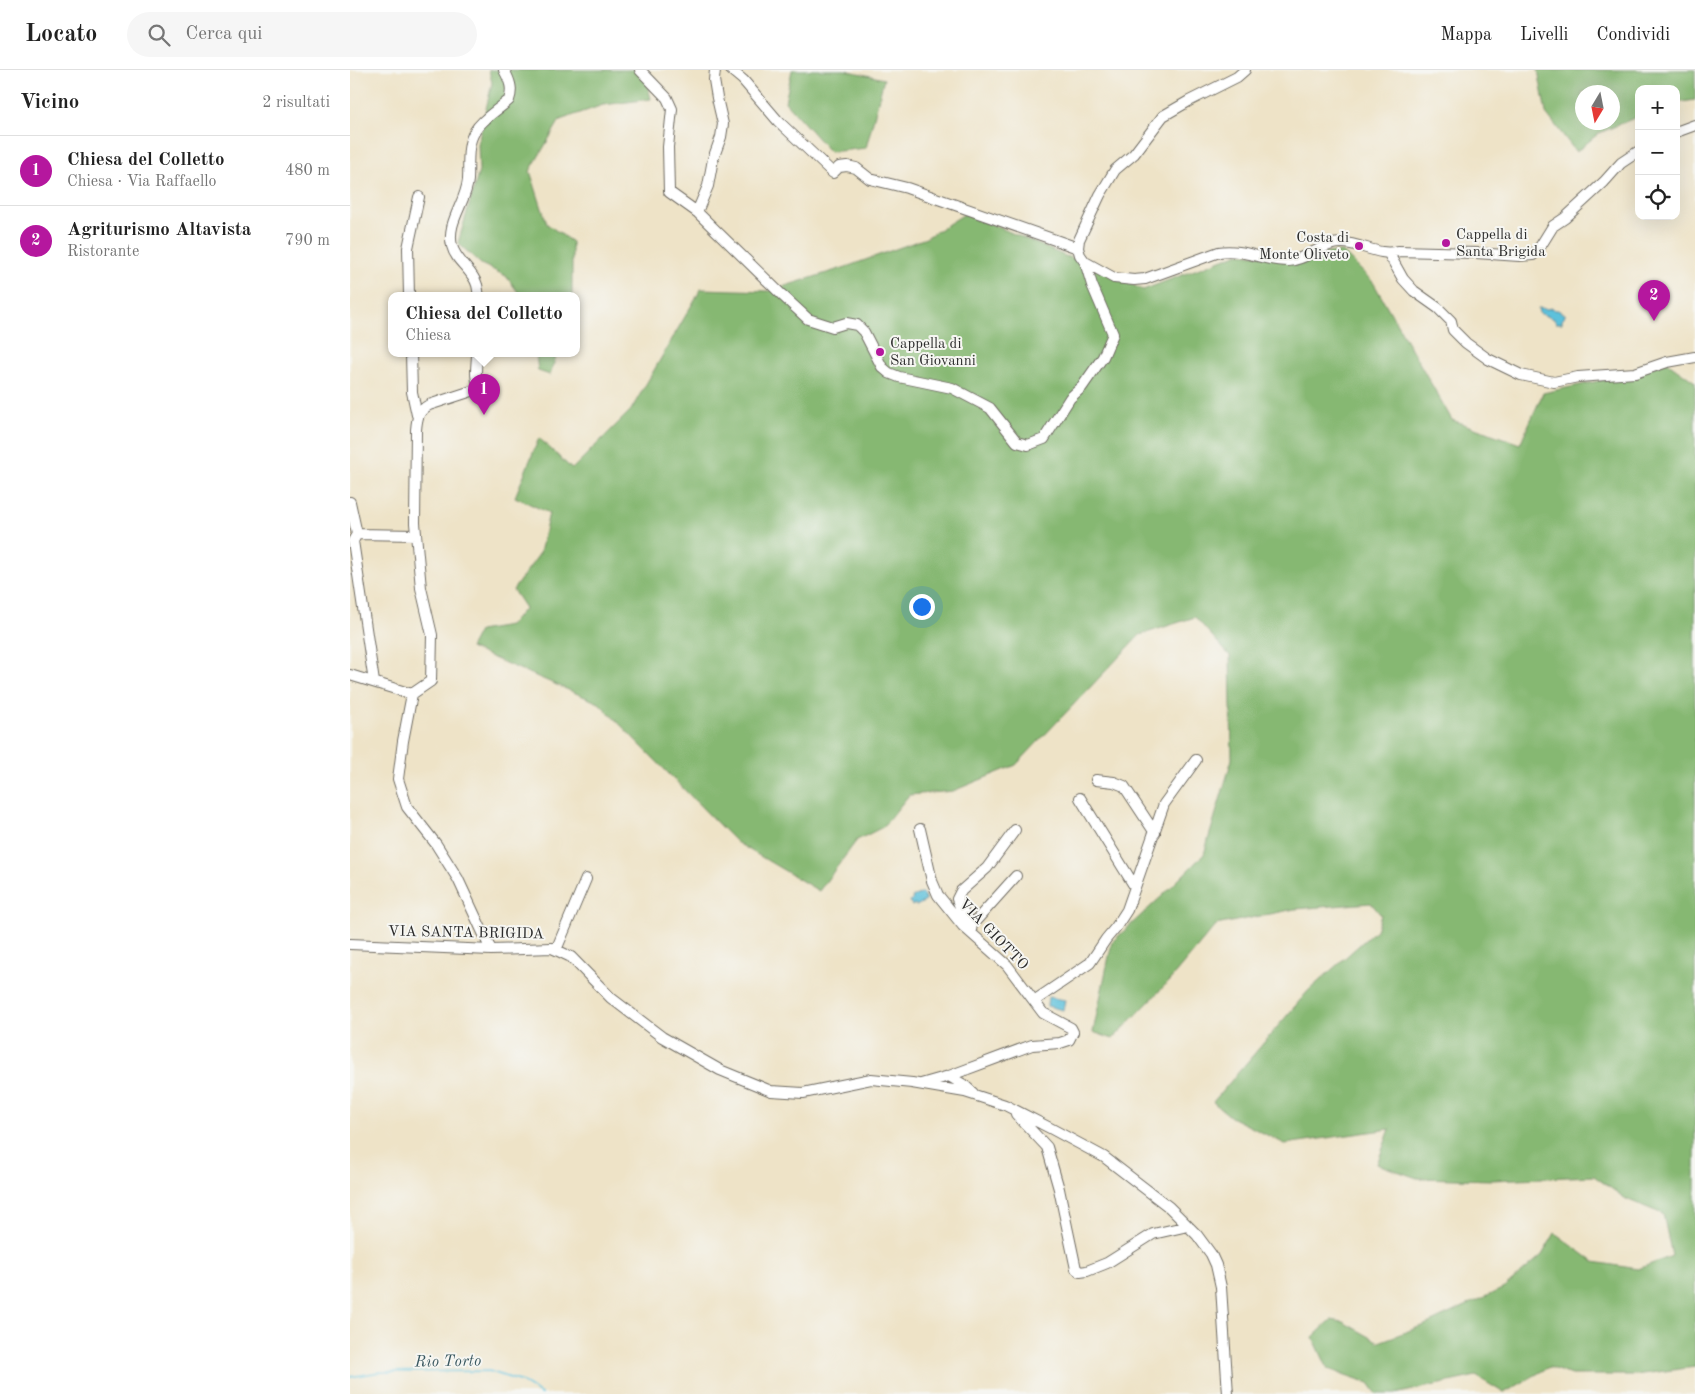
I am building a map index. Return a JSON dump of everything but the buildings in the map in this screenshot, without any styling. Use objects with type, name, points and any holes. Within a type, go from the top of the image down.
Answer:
[{"type":"street","points":[[478,292],[477,284],[459,260],[453,248],[452,231],[466,189],[470,142],[474,132],[482,121],[509,100],[511,88],[504,70]]},
{"type":"street","points":[[640,70],[667,98],[672,109],[668,147],[669,192],[698,212],[808,319],[833,327],[846,323],[857,325],[864,332],[882,367],[889,373],[952,388],[960,392],[990,408],[1017,442],[1028,445],[1044,439],[1070,398],[1082,387],[1112,341],[1113,334],[1078,248],[1079,240],[1100,195],[1115,170],[1134,154],[1163,116],[1237,77],[1245,70]]},
{"type":"street","points":[[698,212],[708,186],[723,124],[716,98],[715,70]]},
{"type":"street","points":[[731,70],[743,80],[778,121],[833,173],[839,167],[856,168],[870,179],[907,188],[1078,248]]},
{"type":"street","points":[[1680,131],[1695,125]]},
{"type":"street","points":[[1085,262],[1114,278],[1134,280],[1145,279],[1219,252],[1230,250],[1289,261],[1334,244],[1343,243],[1390,254],[1398,251],[1533,255],[1552,226],[1565,218],[1604,182],[1620,163],[1635,154]]},
{"type":"street","points":[[409,292],[408,248],[419,196]]},
{"type":"street","points":[[1390,254],[1403,279],[1414,291],[1438,308],[1451,322],[1453,330],[1466,343],[1488,359],[1520,375],[1554,382],[1578,377],[1635,374],[1667,362],[1695,357]]},
{"type":"street","points":[[411,357],[412,392],[417,416],[416,535],[421,588],[432,635],[430,680],[412,694],[398,779],[407,807],[436,844],[458,879],[491,950]]},
{"type":"street","points":[[417,416],[422,409],[429,405],[481,388],[476,376],[477,357]]},
{"type":"street","points":[[350,502],[356,534],[354,541],[374,682]]},
{"type":"street","points":[[356,534],[416,535]]},
{"type":"street","points":[[350,675],[412,694]]},
{"type":"street","points":[[1034,1001],[1090,963],[1106,938],[1116,927],[1127,910],[1164,804],[1196,760]]},
{"type":"street","points":[[1096,780],[1114,782],[1124,786],[1155,833]]},
{"type":"street","points":[[1080,798],[1135,887]]},
{"type":"street","name":"VIA GIOTTO","points":[[920,829],[932,881],[938,896],[963,926],[972,929],[1007,965],[1043,1013],[1071,1028],[1073,1032],[1069,1040],[1060,1043],[1032,1045],[949,1076]]},
{"type":"street","points":[[1016,830],[987,868],[960,891],[957,899],[972,929],[1016,876]]},
{"type":"street","points":[[556,950],[586,879]]},
{"type":"street","name":"VIA SANTA BRIGIDA","points":[[350,944],[491,950],[552,948],[572,957],[611,998],[662,1037],[720,1070],[771,1091],[803,1093],[871,1079],[920,1084],[965,1092],[1011,1108],[1104,1157],[1169,1207],[1188,1226]]},
{"type":"street","points":[[920,1084],[949,1076],[964,1085],[975,1096]]},
{"type":"street","name":"VIA SANTA BRIGIDA","points":[[1011,1108],[1046,1146],[1059,1189],[1076,1269],[1080,1272],[1107,1263],[1153,1234],[1188,1226]]},
{"type":"street","points":[[1188,1226],[1198,1235],[1216,1265],[1221,1287],[1228,1394]]},
{"type":"green space","points":[[489,70],[644,70],[651,99],[603,105],[560,120],[530,171],[547,224],[572,242],[572,292],[518,292],[506,276],[481,264],[458,243],[479,171],[478,143],[492,83]]},
{"type":"green space","points":[[792,70],[845,70],[884,79],[866,148],[830,152],[785,102]]},
{"type":"green space","points":[[1538,70],[1695,70],[1695,100],[1680,102],[1680,85],[1635,85],[1635,118],[1620,124],[1620,85],[1575,85],[1575,130],[1606,130],[1599,133],[1576,152],[1546,113]]},
{"type":"green space","points":[[966,213],[1065,256],[1085,262],[1143,290],[1239,253],[1290,258],[1317,253],[1343,252],[1373,282],[1452,420],[1520,444],[1543,393],[1635,373],[1667,362],[1695,382],[1695,1367],[1635,1375],[1571,1375],[1549,1367],[1504,1393],[1476,1376],[1395,1394],[1377,1394],[1369,1383],[1328,1369],[1313,1337],[1331,1320],[1343,1322],[1379,1342],[1427,1324],[1504,1288],[1542,1255],[1555,1233],[1594,1262],[1638,1269],[1672,1256],[1663,1214],[1626,1199],[1594,1176],[1491,1180],[1417,1178],[1377,1164],[1390,1129],[1285,1144],[1231,1117],[1213,1102],[1308,991],[1376,930],[1381,915],[1371,903],[1295,909],[1216,925],[1169,981],[1113,1039],[1093,1032],[1112,942],[1204,854],[1232,759],[1230,656],[1195,617],[1140,635],[1016,765],[953,791],[909,795],[883,827],[857,840],[819,891],[736,842],[599,703],[470,648],[479,631],[509,626],[525,608],[513,590],[540,553],[549,513],[515,497],[539,438],[572,469],[631,410],[701,289],[769,291],[846,267],[926,238]]},
{"type":"green space","points":[[536,357],[556,357],[550,375],[538,371]]},
{"type":"water","points":[[1538,308],[1558,310],[1565,315],[1562,323],[1556,323],[1554,319],[1539,313]]},
{"type":"water","points":[[922,893],[926,901],[912,906],[910,901],[913,899],[912,897]]},
{"type":"water","points":[[1048,997],[1065,1000],[1063,1010],[1047,1006]]},
{"type":"waterway","name":"Rio Torto","points":[[350,1377],[380,1372],[489,1371],[522,1382],[541,1394]]},
{"type":"place","name":"Cappella di Santa Brigida","points":[[1446,243]]},
{"type":"place","name":"Costa di Monte Oliveto","points":[[1359,246]]},
{"type":"place","name":"Agriturismo Altavista","points":[[1654,321]]},
{"type":"place","name":"Cappella di San Giovanni","points":[[880,352]]},
{"type":"place","name":"Chiesa del Colletto","points":[[484,415]]}]
